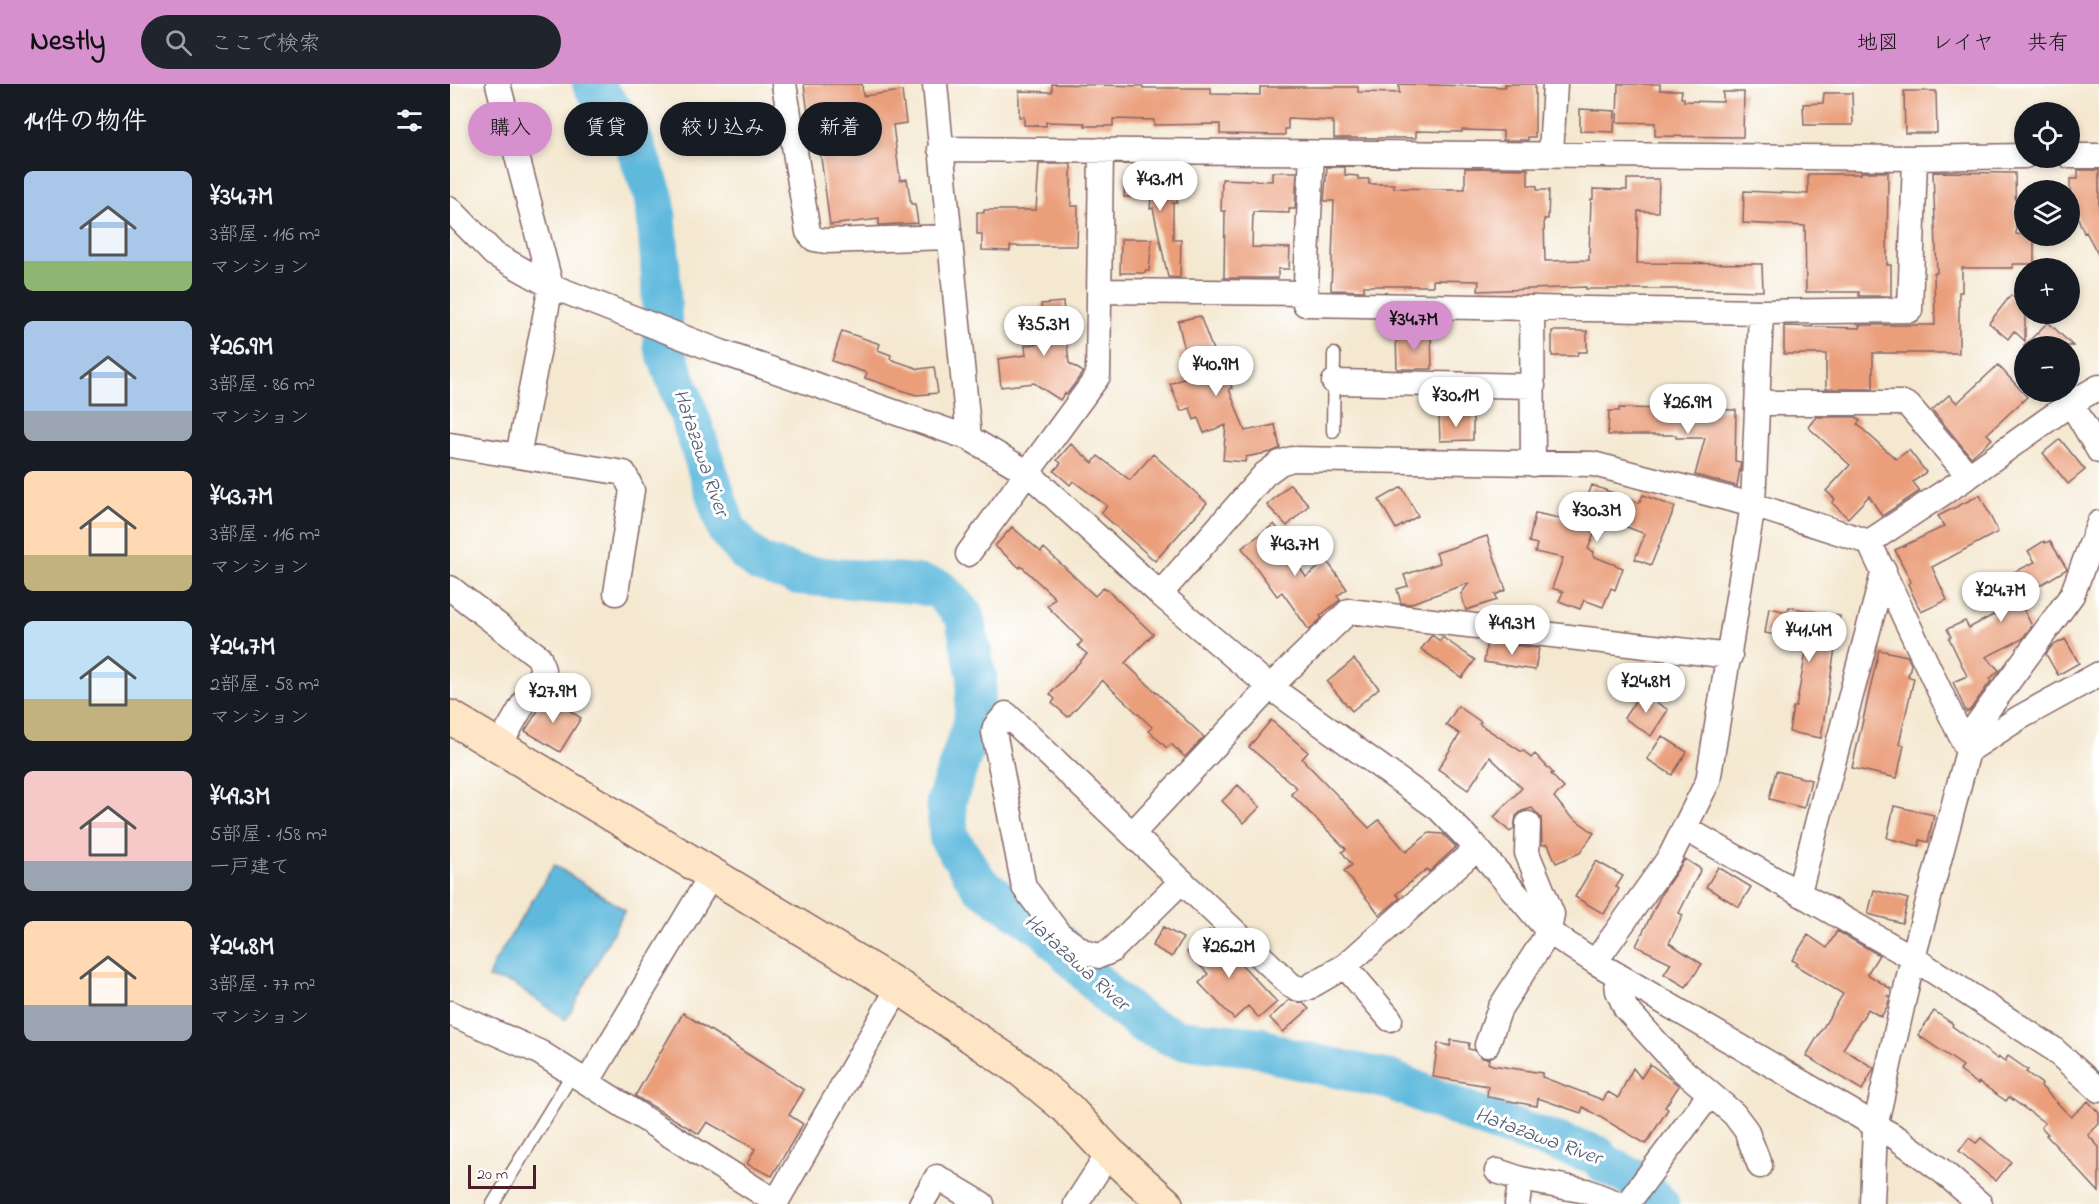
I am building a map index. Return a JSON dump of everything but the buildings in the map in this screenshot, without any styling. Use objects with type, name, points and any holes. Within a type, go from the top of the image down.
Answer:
[{"type":"street","points":[[498,84],[551,286],[518,456]]},
{"type":"street","points":[[783,84],[808,232],[814,239],[826,241],[949,237]]},
{"type":"street","points":[[935,84],[969,438]]},
{"type":"street","points":[[1551,153],[1555,84]]},
{"type":"street","points":[[940,148],[1914,158],[2014,156]]},
{"type":"street","points":[[968,554],[1098,376],[1101,150]]},
{"type":"street","points":[[1312,153],[1305,304],[1761,312],[1910,310],[1914,158]]},
{"type":"street","points":[[2080,156],[2099,156]]},
{"type":"street","points":[[454,221],[494,254],[551,286],[721,352],[969,438],[1027,472],[1160,594],[1270,687],[1439,809],[1477,848],[1549,932],[1595,962],[1897,1138],[1942,1171],[1980,1204]]},
{"type":"street","points":[[1099,291],[1305,293]]},
{"type":"street","points":[[1532,308],[1533,464]]},
{"type":"street","points":[[1595,962],[1670,856],[1686,829],[1708,782],[1753,505],[1761,312]]},
{"type":"street","points":[[1334,382],[1533,386]]},
{"type":"street","points":[[2080,397],[2099,387]]},
{"type":"street","points":[[1869,542],[1969,476],[2071,402],[2099,451]]},
{"type":"street","points":[[1757,403],[1903,403],[1909,406],[1969,476]]},
{"type":"street","points":[[450,445],[624,473],[632,490],[616,593]]},
{"type":"street","points":[[1160,594],[1265,474],[1280,463],[1292,459],[1593,464],[1753,505],[1869,542],[1966,747]]},
{"type":"street","points":[[1872,1204],[1875,1127],[1913,958],[1966,747],[2072,595],[2099,523]]},
{"type":"street","points":[[1799,892],[1884,570]]},
{"type":"street","points":[[450,588],[539,657],[542,663],[543,670],[499,746]]},
{"type":"street","points":[[1133,833],[1270,687],[1349,611],[1730,656]]},
{"type":"street","points":[[1966,747],[2099,674]]},
{"type":"street","points":[[1182,881],[1111,951],[1105,954],[1099,956],[1084,952],[1059,934],[1024,887],[994,732],[995,727],[1006,714],[1133,833],[1291,985],[1299,989],[1307,988],[1345,966],[1477,848]]},
{"type":"street","points":[[450,717],[899,987],[1021,1070],[1068,1109],[1109,1153],[1166,1204]]},
{"type":"street","points":[[1487,1045],[1500,1008],[1549,932],[1552,914],[1527,854],[1528,824]]},
{"type":"street","points":[[1686,829],[1913,958],[2052,1047],[2099,1090]]},
{"type":"street","points":[[580,1077],[712,874]]},
{"type":"street","points":[[1345,966],[1390,1019]]},
{"type":"street","points":[[1616,974],[1618,991],[1626,1009],[1681,1069],[1734,1114],[1746,1130],[1760,1166]]},
{"type":"street","points":[[450,1013],[539,1052],[776,1203],[899,987]]},
{"type":"street","points":[[1627,1204],[1710,1094]]},
{"type":"street","points":[[1076,1204],[1109,1153]]},
{"type":"street","points":[[1497,1171],[1521,1179],[1586,1191],[1620,1204]]},
{"type":"street","points":[[921,1204],[937,1177],[982,1204]]},
{"type":"street","points":[[1517,1204],[1521,1179]]},
{"type":"lane","points":[[1333,431],[1334,354]]},
{"type":"lane","points":[[493,1204],[580,1077]]},
{"type":"water","points":[[554,865],[625,910],[566,1020],[514,984],[488,978],[494,963]]},
{"type":"waterway","name":"Hatazawa River","points":[[592,84],[624,124],[634,143],[655,200],[663,345],[692,423],[727,530],[746,552],[760,563],[798,575],[916,584],[939,589],[964,615],[977,677],[973,722],[946,802],[949,838],[980,885],[1045,929],[1110,997],[1144,1024],[1178,1039],[1260,1047],[1285,1057],[1390,1080],[1494,1122],[1597,1155],[1602,1162],[1634,1179],[1659,1204]]}]
